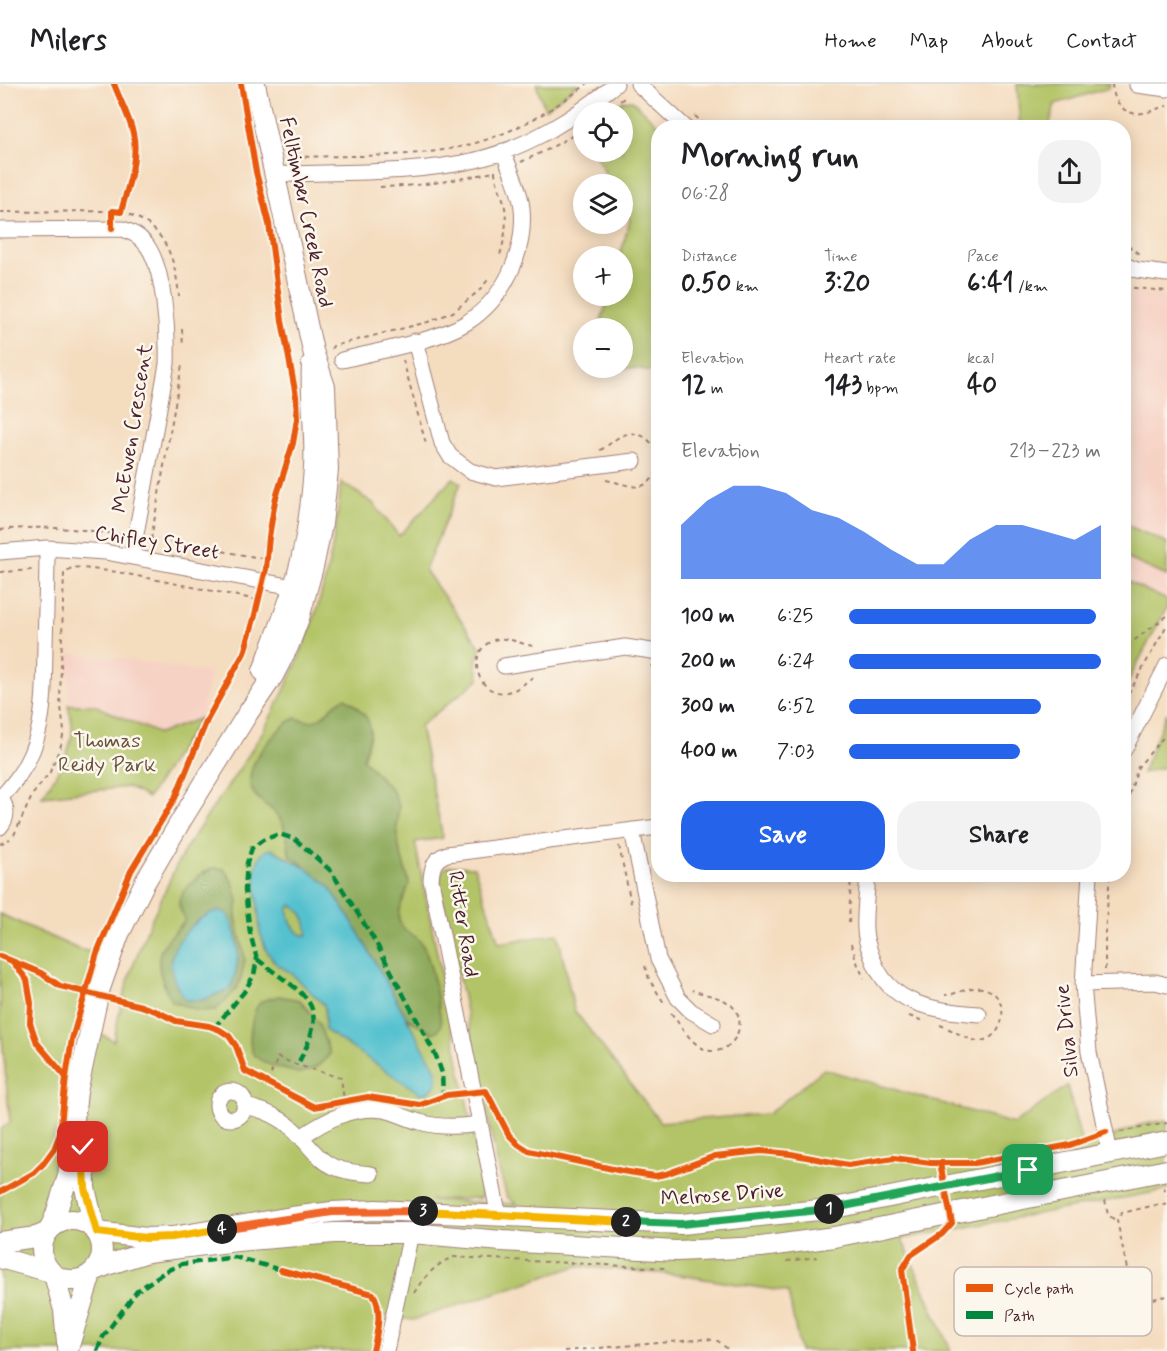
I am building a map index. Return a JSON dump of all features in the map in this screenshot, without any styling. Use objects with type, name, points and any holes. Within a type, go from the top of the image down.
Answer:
[{"type":"main road","name":"Felltimber Creek Road","points":[[47,1232],[55,1217],[68,1176],[77,1092],[99,991],[119,934],[144,884],[273,676],[288,647],[300,589],[314,468],[315,440],[310,384],[329,355],[275,175],[255,84]]},
{"type":"main road","name":"Felltimber Creek Road","points":[[83,1068],[87,1093],[83,1147],[85,1188],[96,1231]]},
{"type":"main road","name":"Melrose Drive","points":[[96,1231],[146,1238],[172,1237],[332,1212],[413,1211],[681,1224],[818,1210],[1167,1142]]},
{"type":"main road","name":"Silva Drive","points":[[1110,1153],[1115,1180]]},
{"type":"main road","points":[[0,1258],[73,1281],[140,1254],[237,1241],[334,1233],[411,1233],[502,1241],[676,1251],[761,1247],[834,1237],[1167,1170]]},
{"type":"main road","points":[[411,1233],[413,1211]]},
{"type":"main road","points":[[500,1217],[502,1241]]},
{"type":"main road","points":[[0,1242],[36,1237],[67,1220],[87,1223],[96,1231],[103,1248],[102,1256],[93,1273],[68,1350]]},
{"type":"main road","points":[[47,1232],[41,1250],[42,1258],[52,1274],[64,1310],[68,1350]]},
{"type":"street","points":[[638,84],[677,120]]},
{"type":"street","points":[[275,175],[429,168],[477,160],[503,152],[562,124],[589,106],[614,85]]},
{"type":"street","points":[[1137,85],[1167,89]]},
{"type":"street","points":[[329,355],[417,348],[465,323],[489,304],[518,258],[522,232],[522,208],[517,187],[503,152]]},
{"type":"street","name":"McEwen Crescent","points":[[0,230],[123,229],[135,234],[152,253],[160,280],[168,340],[167,364],[132,556]]},
{"type":"street","points":[[1131,268],[1167,274]]},
{"type":"street","points":[[417,348],[442,443],[450,456],[470,471],[496,478],[634,462]]},
{"type":"street","points":[[0,827],[5,821],[7,812],[0,798],[28,761],[43,716],[48,548]]},
{"type":"street","name":"Chifley Street","points":[[0,552],[48,548],[105,552],[300,589]]},
{"type":"street","points":[[504,666],[624,647],[651,651]]},
{"type":"street","points":[[1131,735],[1162,666]]},
{"type":"street","name":"Ritter Road","points":[[500,1217],[431,880],[432,866],[438,858],[447,854],[651,828]]},
{"type":"street","points":[[632,830],[658,959],[678,998],[691,1011],[712,1024]]},
{"type":"street","points":[[867,882],[865,931],[874,962],[881,976],[901,996],[912,1002],[946,1011],[979,1014]]},
{"type":"street","name":"Silva Drive","points":[[1089,882],[1083,984],[1089,1052],[1110,1153]]},
{"type":"street","points":[[1083,984],[1147,982],[1167,986]]},
{"type":"street","points":[[244,1106],[259,1108],[275,1116],[301,1137],[317,1155],[337,1168],[371,1174]]},
{"type":"street","points":[[301,1137],[322,1122],[339,1115],[372,1109],[387,1110],[432,1125],[480,1125]]},
{"type":"street","points":[[386,1351],[411,1233]]},
{"type":"path","points":[[268,142],[284,139],[296,157],[425,152],[459,146],[478,142],[513,129],[551,110],[587,84]]},
{"type":"path","points":[[1112,84],[1114,97],[1122,109],[1130,113],[1143,113],[1167,106]]},
{"type":"path","points":[[614,85],[624,98]]},
{"type":"path","points":[[619,102],[628,95],[635,102]]},
{"type":"path","points":[[499,261],[505,236],[505,210],[494,172],[549,149],[573,135]]},
{"type":"path","points":[[0,212],[121,212],[124,201]]},
{"type":"path","points":[[112,211],[112,228]]},
{"type":"path","points":[[1131,248],[1140,255],[1149,256]]},
{"type":"path","points":[[329,355],[333,346],[428,322],[453,312],[481,289],[494,270]]},
{"type":"path","points":[[1131,288],[1167,291]]},
{"type":"path","points":[[403,360],[417,348]]},
{"type":"path","points":[[598,451],[626,434],[636,433],[651,442]]},
{"type":"path","points":[[634,462],[651,468]]},
{"type":"path","points":[[256,610],[266,569],[268,548]]},
{"type":"path","points":[[0,844],[5,843],[15,833],[33,794],[50,772],[61,745],[64,731],[60,699],[64,573],[74,567],[117,572],[258,600]]},
{"type":"path","points":[[1131,648],[1167,616]]},
{"type":"path","points":[[1131,689],[1167,625]]},
{"type":"path","points":[[1131,652],[1162,666]]},
{"type":"path","points":[[1131,790],[1138,767],[1167,733]]},
{"type":"path","points":[[850,882],[848,911],[850,929]]},
{"type":"path","points":[[1105,970],[1105,933],[1109,882]]},
{"type":"path","points":[[850,938],[858,965],[869,985]]},
{"type":"path","points":[[940,1025],[953,1029],[970,1039],[983,1040],[993,1036],[999,1029],[1004,1010],[1000,1000],[985,988],[943,995]]},
{"type":"path","points":[[903,1014],[929,1023]]},
{"type":"path","points":[[267,1082],[277,1057],[341,1078],[344,1101]]},
{"type":"path","points":[[257,1077],[275,1086]]},
{"type":"path","points":[[334,1104],[353,1099]]},
{"type":"path","points":[[1106,1132],[1124,1132],[1167,1123]]},
{"type":"path","points":[[1106,1200],[1108,1215],[1118,1222]]},
{"type":"path","points":[[1127,1267],[1118,1218],[1122,1213],[1160,1204],[1167,1205]]},
{"type":"path","points":[[1152,1299],[1167,1296]]},
{"type":"path","points":[[564,1351],[707,1339],[718,1341],[730,1351]]},
{"type":"shaded area","points":[[1131,292],[1167,296],[1167,600],[1131,583]]},
{"type":"shaded area","points":[[69,654],[114,658],[210,673],[200,718],[159,734],[94,705],[68,705]]},
{"type":"green space","points":[[536,84],[578,84],[545,109]]},
{"type":"green space","points":[[1017,84],[1110,84],[1109,88],[1055,104],[1051,120],[1019,120]]},
{"type":"green space","points":[[632,100],[653,120],[651,371],[633,368],[633,318],[602,318],[606,306],[633,306],[633,246],[623,246],[626,234],[633,234],[633,174],[606,174],[599,162],[633,162],[633,102],[622,102]]},
{"type":"green space","points":[[453,478],[461,483],[425,570],[481,648],[476,661],[479,679],[420,726],[443,838],[415,842],[484,1189],[480,1198],[430,1200],[517,1204],[507,1197],[498,1166],[440,886],[444,868],[451,866],[474,867],[499,943],[558,934],[574,1010],[660,1122],[768,1114],[824,1069],[1014,1124],[1067,1086],[1083,1148],[1140,1125],[1167,1120],[1167,1190],[902,1239],[951,1351],[800,1351],[788,1292],[679,1275],[577,1266],[413,1320],[383,1316],[376,1351],[0,1351],[0,1130],[10,1122],[0,1017],[0,914],[78,949],[106,955],[88,1027],[114,1041],[122,1002],[134,964],[174,870],[195,834],[260,737],[297,663],[326,576],[338,514],[341,482],[373,503],[399,536]]},
{"type":"green space","points":[[1131,527],[1167,543],[1167,576],[1131,560]]},
{"type":"green space","points":[[1131,583],[1167,600],[1167,607],[1131,676]]},
{"type":"green space","points":[[345,698],[360,710],[370,727],[363,759],[392,790],[399,806],[397,826],[399,848],[409,882],[399,917],[404,928],[420,941],[428,958],[441,1023],[438,1030],[432,1033],[405,1017],[353,923],[328,886],[289,854],[283,823],[275,812],[256,796],[250,784],[257,757],[283,727],[296,718],[306,721],[319,719]]},
{"type":"green space","name":"Thomas Reidy Park","points":[[68,705],[94,705],[159,734],[200,718],[148,798],[128,787],[42,796],[63,762],[70,743],[72,723]]},
{"type":"green space","points":[[1167,712],[1167,766],[1142,773],[1166,714]]},
{"type":"green space","points":[[224,869],[233,882],[238,901],[236,917],[245,958],[237,988],[215,1010],[199,1011],[171,1001],[160,972],[159,956],[166,942],[185,920],[179,906],[184,890],[209,870]],"holes":[[[237,939],[238,959],[230,989],[202,1000]]]},
{"type":"green space","points":[[279,996],[300,1000],[319,1024],[330,1054],[312,1069],[298,1073],[275,1067],[254,1055],[250,1036],[255,1012],[261,1002]]},
{"type":"water","points":[[272,849],[307,869],[329,886],[353,923],[437,1072],[436,1084],[432,1089],[421,1094],[325,1030],[324,1005],[291,973],[275,963],[266,950],[260,932],[255,869],[260,856]],"holes":[[[291,905],[304,918],[307,936],[298,933],[291,923],[288,910]]]},
{"type":"water","points":[[217,911],[227,913],[235,932],[238,961],[234,980],[230,989],[202,1000],[186,1000],[176,984],[171,966],[175,948],[193,925]]},
{"type":"marked path","points":[[214,1028],[244,992],[254,975],[257,959],[250,933],[245,890],[247,863],[252,848],[263,840],[279,834],[295,839],[331,871],[375,941],[436,1056],[442,1073],[443,1096]]},
{"type":"marked path","points":[[257,959],[300,992],[313,1013],[313,1026],[308,1043],[297,1065]]},
{"type":"marked path","points":[[97,1351],[103,1337],[137,1291],[166,1271],[182,1264],[235,1257],[281,1270]]},
{"type":"cycle path","points":[[112,228],[112,211],[121,212],[132,173],[134,153],[131,127],[114,84]]},
{"type":"cycle path","points":[[0,1192],[34,1173],[54,1149],[60,1134],[72,1039],[97,953],[131,871],[175,798],[207,720],[244,653],[266,569],[275,501],[293,443],[297,419],[296,396],[282,321],[269,224],[256,172],[241,84]]},
{"type":"cycle path","points":[[0,956],[41,973],[60,986],[141,1006],[176,1021],[220,1030],[229,1036],[236,1046],[245,1071],[314,1107],[368,1097],[420,1105],[447,1095],[486,1091],[509,1135],[529,1151],[622,1171],[655,1176],[715,1156],[761,1151],[791,1154],[848,1165],[894,1158],[931,1163],[975,1163],[1070,1145],[1106,1132]]},
{"type":"cycle path","points":[[13,962],[27,980],[31,1003],[30,1023],[37,1043],[66,1077]]},
{"type":"cycle path","points":[[913,1351],[902,1270],[911,1255],[942,1234],[952,1223],[940,1163]]},
{"type":"cycle path","points":[[281,1270],[373,1294],[378,1307],[373,1351]]},
{"type":"route","points":[[83,1147],[85,1188],[95,1230],[146,1238],[172,1237],[332,1212],[376,1210],[681,1224],[829,1209],[1028,1170]]}]
